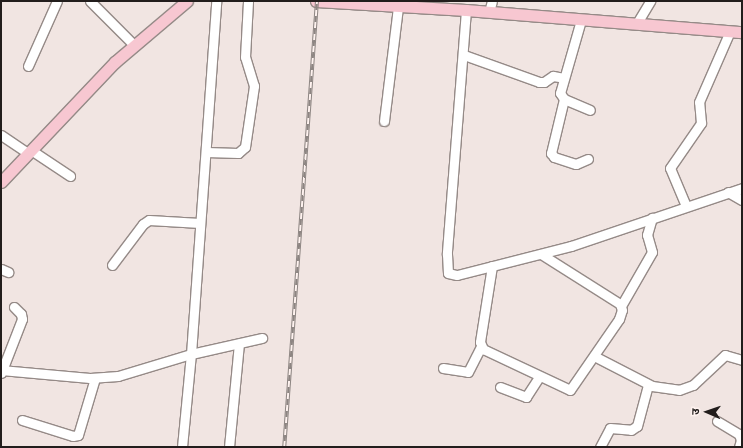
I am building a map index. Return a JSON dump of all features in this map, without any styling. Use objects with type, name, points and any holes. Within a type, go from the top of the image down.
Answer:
[{"type":"main road","points":[[1,182],[95,82],[134,45],[187,1]]},
{"type":"main road","points":[[316,1],[466,10],[491,6],[581,20],[742,32]]},
{"type":"street","points":[[28,66],[57,1]]},
{"type":"street","points":[[90,1],[134,45]]},
{"type":"street","points":[[182,447],[191,354],[216,1]]},
{"type":"street","points":[[206,152],[238,153],[245,147],[254,86],[245,57],[248,1]]},
{"type":"street","points":[[637,23],[650,1]]},
{"type":"street","points":[[384,121],[398,7]]},
{"type":"street","points":[[466,10],[464,55],[446,270],[453,275],[541,254],[742,188]]},
{"type":"street","points":[[581,20],[560,94],[564,99],[590,110]]},
{"type":"street","points":[[686,206],[670,168],[701,123],[699,102],[730,31]]},
{"type":"street","points":[[464,55],[539,82],[544,82],[553,76],[564,78]]},
{"type":"street","points":[[564,99],[551,153],[554,157],[576,164],[588,159]]},
{"type":"street","points":[[1,135],[70,176]]},
{"type":"street","points":[[728,192],[742,200]]},
{"type":"street","points":[[481,346],[487,353],[570,390],[622,315],[621,306],[652,252],[647,235],[652,218]]},
{"type":"street","points":[[112,265],[143,224],[149,220],[200,223]]},
{"type":"street","points":[[541,254],[621,306]]},
{"type":"street","points":[[443,368],[468,372],[481,346],[492,266]]},
{"type":"street","points":[[14,308],[21,314],[22,318],[1,371],[95,378],[118,376],[191,354],[262,338]]},
{"type":"street","points":[[229,447],[239,344]]},
{"type":"street","points":[[594,356],[648,385],[658,388],[684,390],[699,381],[725,355],[742,360]]},
{"type":"street","points":[[500,387],[526,397],[539,377]]},
{"type":"street","points":[[22,420],[73,436],[78,435],[95,378]]},
{"type":"street","points":[[600,447],[610,428],[631,430],[637,426],[648,385]]},
{"type":"street","points":[[717,421],[739,434],[741,440],[739,447]]},
{"type":"railway","points":[[284,447],[317,1]]}]
